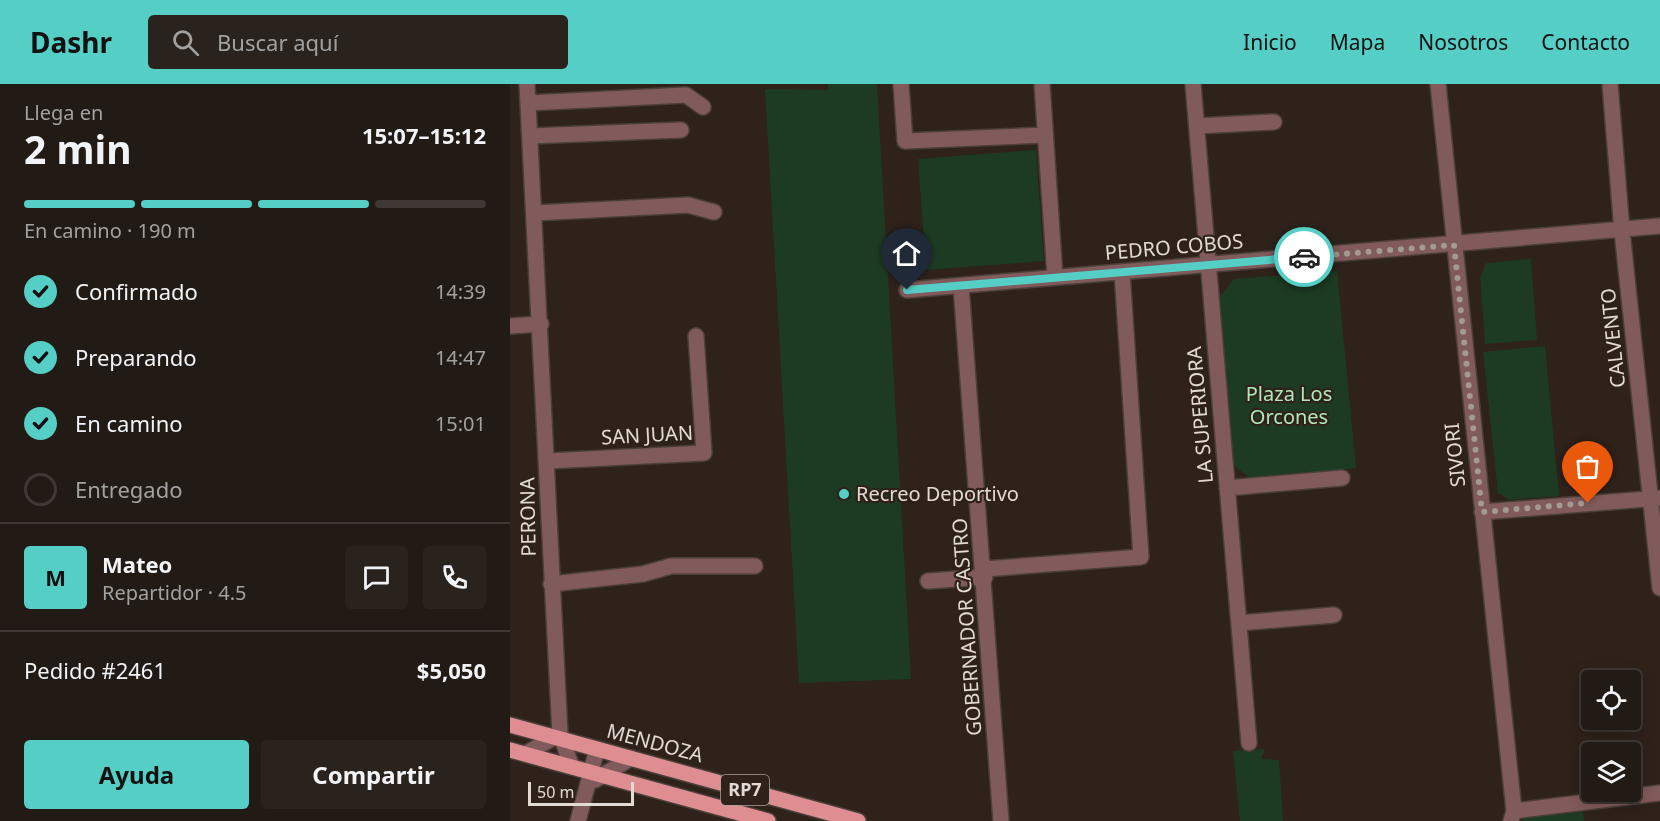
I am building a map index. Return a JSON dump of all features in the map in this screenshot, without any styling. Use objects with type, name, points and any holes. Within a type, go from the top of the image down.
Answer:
[{"type":"main road","name":"MENDOZA","points":[[510,725],[559,736],[597,749],[858,821]]},
{"type":"main road","name":"RP7","points":[[510,750],[572,767],[594,777],[768,821]]},
{"type":"street","name":"PERONA","points":[[527,84],[548,461],[551,584],[559,736],[572,767]]},
{"type":"street","points":[[901,84],[905,141],[1045,135]]},
{"type":"street","points":[[1042,84],[1055,277]]},
{"type":"street","name":"LA SUPERIORA","points":[[1193,84],[1249,743]]},
{"type":"street","name":"SIVORI","points":[[1438,84],[1512,816]]},
{"type":"street","name":"CALVENTO","points":[[1610,84],[1622,231],[1656,498],[1660,588]]},
{"type":"street","points":[[528,103],[686,95],[703,107]]},
{"type":"street","points":[[1197,126],[1274,122]]},
{"type":"street","points":[[530,136],[681,130]]},
{"type":"street","points":[[534,213],[688,204],[714,212]]},
{"type":"street","name":"PEDRO COBOS","points":[[907,290],[1660,226]]},
{"type":"street","points":[[928,582],[984,573],[1141,557],[1122,272]]},
{"type":"street","name":"GOBERNADOR CASTRO","points":[[961,286],[1001,821]]},
{"type":"street","points":[[510,326],[541,324]]},
{"type":"street","name":"SAN JUAN","points":[[548,461],[704,453],[696,336]]},
{"type":"street","points":[[1227,488],[1342,478]]},
{"type":"street","points":[[1482,512],[1656,498]]},
{"type":"street","points":[[551,584],[643,574],[671,566],[755,566]]},
{"type":"street","points":[[1239,623],[1334,615]]},
{"type":"street","points":[[525,754],[559,736]]},
{"type":"street","points":[[578,821],[594,777],[597,749]]},
{"type":"street","points":[[594,777],[631,758]]},
{"type":"street","points":[[1512,816],[1660,793]]},
{"type":"green space","name":"Recreo Deportivo","points":[[828,84],[877,84],[911,679],[799,683],[765,89],[828,90]]},
{"type":"green space","points":[[1036,150],[1044,261],[926,270],[918,159]]},
{"type":"green space","points":[[1531,259],[1537,340],[1485,344],[1480,277],[1486,263]]},
{"type":"green space","name":"Plaza Los Orcones","points":[[1337,271],[1356,468],[1249,478],[1233,464],[1219,297],[1234,279]]},
{"type":"green space","points":[[1545,346],[1559,496],[1509,500],[1498,493],[1483,352]]},
{"type":"green space","points":[[1265,749],[1261,759],[1279,760],[1283,821],[1240,821],[1233,751]]},
{"type":"green space","points":[[1583,812],[1584,821],[1523,821],[1524,817]]},
{"type":"way so far","points":[[1304,257],[1454,245],[1482,512],[1588,503]]},
{"type":"place","name":"Recreo Deportivo","points":[[844,494]]},
{"type":"route","points":[[907,290],[1304,257]]}]
